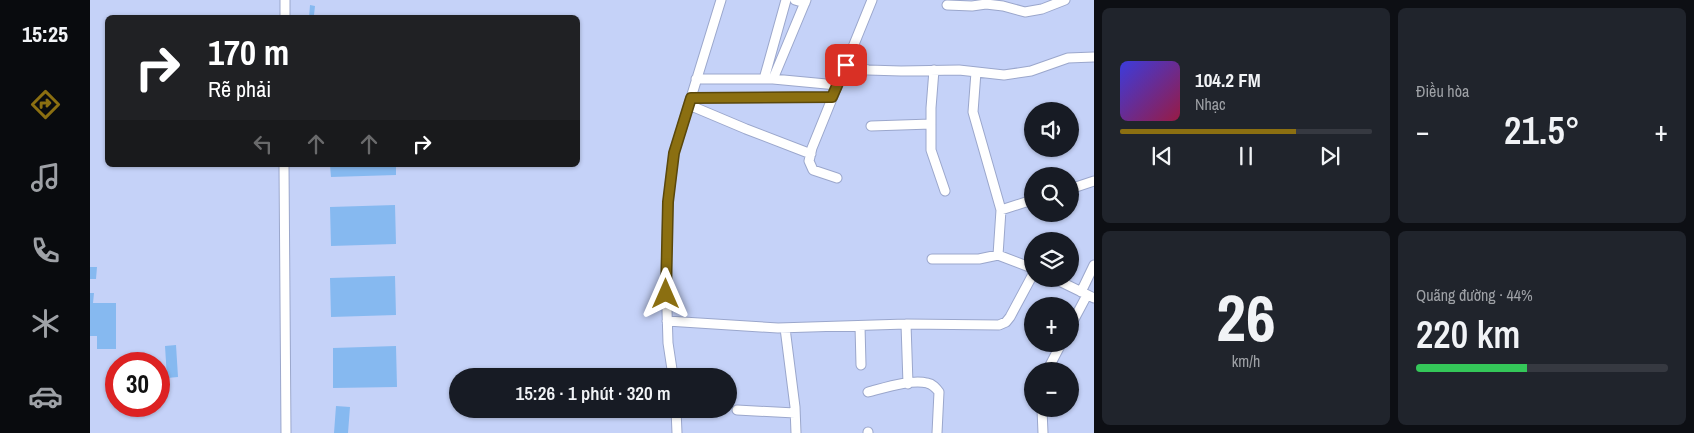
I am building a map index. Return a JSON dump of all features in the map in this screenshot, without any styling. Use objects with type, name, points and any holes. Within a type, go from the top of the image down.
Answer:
[{"type":"street","points":[[285,0],[285,15]]},
{"type":"street","points":[[672,368],[668,343],[666,278],[668,202],[674,153],[721,0]]},
{"type":"street","points":[[768,79],[786,0]]},
{"type":"street","points":[[768,79],[805,2],[795,0]]},
{"type":"street","points":[[837,178],[813,170],[809,161],[812,148],[872,0]]},
{"type":"street","points":[[947,5],[972,6],[986,4],[1025,12],[1042,9],[1065,0]]},
{"type":"street","points":[[846,65],[868,70],[958,70],[1004,75],[1031,71],[1068,58],[1094,57]]},
{"type":"street","points":[[934,70],[931,150],[945,191]]},
{"type":"street","points":[[976,72],[973,112],[1001,210],[998,255]]},
{"type":"street","points":[[696,79],[768,79],[837,85]]},
{"type":"street","points":[[690,101],[832,97]]},
{"type":"street","points":[[690,101],[746,129],[811,154]]},
{"type":"street","points":[[872,126],[931,124]]},
{"type":"street","points":[[284,167],[286,433]]},
{"type":"street","points":[[1079,186],[1094,181]]},
{"type":"street","points":[[1001,210],[1024,203]]},
{"type":"street","points":[[932,259],[979,259],[998,255],[1024,265]]},
{"type":"street","points":[[1079,310],[1087,295],[1094,265]]},
{"type":"street","points":[[667,321],[785,328],[906,324],[999,325],[1006,322],[1010,317],[1026,287]]},
{"type":"street","points":[[1071,287],[1087,295]]},
{"type":"street","points":[[906,324],[908,384]]},
{"type":"street","points":[[860,326],[861,365]]},
{"type":"street","points":[[785,328],[796,433]]},
{"type":"street","points":[[868,392],[918,382],[934,386],[940,392],[937,433]]},
{"type":"street","points":[[737,410],[795,413]]},
{"type":"street","points":[[1042,417],[1043,433]]},
{"type":"street","points":[[676,418],[677,433]]},
{"type":"building","points":[[310,5],[315,6],[314,15],[309,15]]},
{"type":"building","points":[[330,167],[396,167],[396,175],[331,177]]},
{"type":"building","points":[[395,205],[396,244],[331,246],[330,207]]},
{"type":"building","points":[[90,267],[97,267],[96,279],[90,279]]},
{"type":"building","points":[[395,276],[396,315],[331,317],[330,278]]},
{"type":"building","points":[[90,293],[94,293],[93,303],[116,303],[116,349],[97,349],[97,336],[90,336]]},
{"type":"building","points":[[176,345],[178,377],[170,378],[170,352],[165,352],[165,346]]},
{"type":"building","points":[[396,346],[397,387],[333,388],[333,348]]},
{"type":"building","points":[[336,406],[350,407],[348,433],[334,433]]},
{"type":"route","points":[[666,294],[668,202],[674,153],[691,98],[832,97],[846,65]]}]
